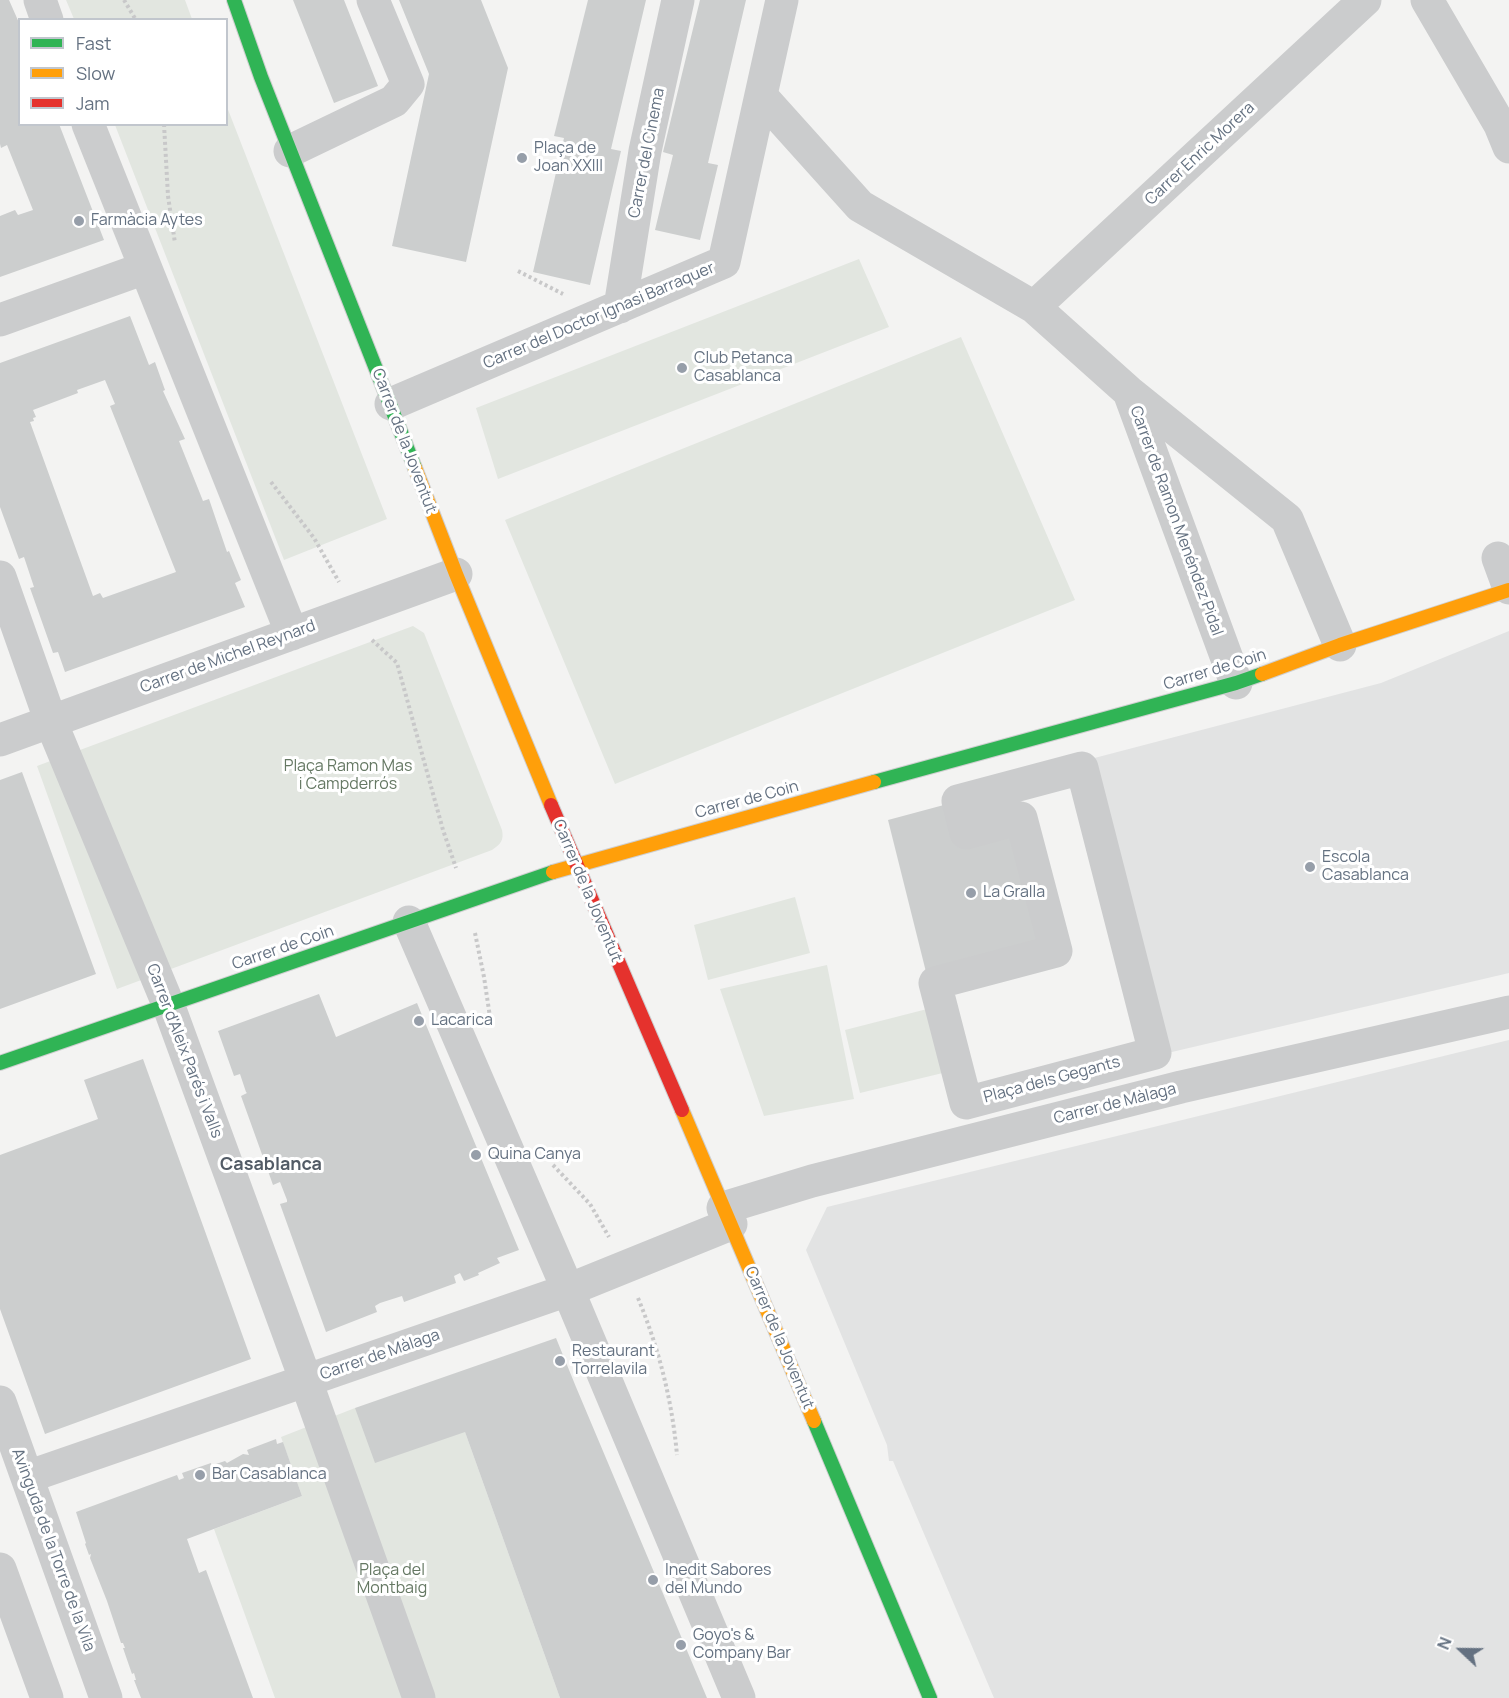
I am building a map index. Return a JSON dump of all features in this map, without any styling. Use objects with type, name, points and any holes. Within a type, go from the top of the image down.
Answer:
[{"type":"street","points":[[40,0],[46,18]]},
{"type":"street","name":"Carrer de la Joventut","points":[[222,0],[261,77]]},
{"type":"street","name":"Carrer de la Joventut","points":[[234,0],[261,77],[456,574],[575,864],[727,1216],[930,1698]]},
{"type":"street","points":[[290,151],[394,101],[408,84],[373,0]]},
{"type":"street","name":"Carrer del Cinema","points":[[620,307],[645,151],[678,0]]},
{"type":"street","name":"Carrer del Doctor Ignasi Barraquer","points":[[391,404],[724,262],[782,0]]},
{"type":"street","name":"Carrer Enric Morera","points":[[1035,307],[1365,0]]},
{"type":"street","points":[[1427,0],[1506,131]]},
{"type":"street","name":"Carrer de Ramon Menéndez Pidal","points":[[762,97],[860,206],[1035,307],[1129,392],[1287,519],[1340,645]]},
{"type":"street","points":[[89,126],[292,633]]},
{"type":"street","points":[[0,320],[145,268]]},
{"type":"street","name":"Carrer de Ramon Menéndez Pidal","points":[[1129,392],[1236,683]]},
{"type":"street","points":[[1498,558],[1509,589]]},
{"type":"street","name":"Carrer de Michel Reynard","points":[[0,740],[456,574]]},
{"type":"street","name":"Carrer d'Aleix Parés i Valls","points":[[0,577],[51,722],[168,1004],[306,1380],[419,1698]]},
{"type":"street","name":"Carrer de Coin","points":[[0,1063],[575,864],[1236,683],[1340,645],[1509,589]]},
{"type":"street","name":"Plaça dels Gegants","points":[[1082,768],[1155,1053],[966,1103],[935,983],[1056,951],[1021,818],[966,833],[958,801],[1082,768]]},
{"type":"street","points":[[409,922],[568,1290],[740,1698]]},
{"type":"street","name":"Carrer de Màlaga","points":[[27,1478],[568,1290],[727,1216],[812,1181],[1181,1087],[1509,1012]]},
{"type":"street","name":"Avinguda de la Torre de la Vila","points":[[0,1402],[106,1698]]},
{"type":"street","points":[[0,1569],[47,1698]]},
{"type":"path","points":[[124,0],[135,18]]},
{"type":"shaded area","name":"Escola Casablanca","points":[[1509,631],[1509,973],[1159,1055],[1083,761],[1381,683]]},
{"type":"shaded area","points":[[1509,1040],[1509,1698],[994,1698],[893,1461],[889,1461],[887,1445],[806,1250],[827,1207]]},
{"type":"green space","points":[[66,0],[185,0],[192,18],[74,18]]},
{"type":"green space","points":[[228,110],[387,519],[284,560],[115,126],[228,126]]},
{"type":"green space","name":"Club Petanca Casablanca","points":[[859,259],[889,327],[498,479],[476,408]]},
{"type":"green space","points":[[961,337],[1075,600],[615,784],[505,520]]},
{"type":"green space","name":"Plaça Ramon Mas i Campderrós","points":[[413,626],[424,633],[502,830],[503,836],[500,844],[492,850],[117,989],[37,766]]},
{"type":"green space","points":[[795,897],[810,953],[708,980],[694,925]]},
{"type":"green space","points":[[827,965],[854,1099],[764,1116],[720,989]]},
{"type":"green space","points":[[935,1007],[951,1071],[860,1093],[845,1030]]},
{"type":"green space","name":"Plaça del Montbaig","points":[[355,1408],[465,1432],[560,1698],[275,1698],[214,1529],[302,1496],[281,1437]]},
{"type":"building","points":[[0,0],[9,0],[18,20],[18,126],[60,126],[104,240],[0,277],[0,216],[15,210],[18,215],[33,210],[7,145],[1,148]]},
{"type":"building","points":[[293,0],[344,0],[378,86],[334,103]]},
{"type":"building","points":[[399,0],[481,0],[508,68],[466,262],[392,246],[429,74]]},
{"type":"building","points":[[588,0],[646,0],[611,149],[621,151],[590,285],[533,272],[564,138],[554,136]]},
{"type":"building","points":[[700,0],[746,0],[708,163],[718,165],[700,240],[655,230],[673,155],[663,152]]},
{"type":"building","points":[[130,316],[149,365],[155,362],[165,390],[163,391],[185,439],[179,441],[203,501],[209,499],[227,552],[229,551],[241,580],[235,583],[245,607],[65,672],[58,652],[53,653],[30,588],[34,587],[24,557],[19,559],[0,507],[0,363]],"holes":[[[105,380],[115,404],[110,406],[176,572],[103,598],[100,593],[93,596],[30,422],[36,417],[33,410]]]},
{"type":"building","points":[[22,772],[96,974],[0,1009],[0,780]]},
{"type":"building","name":"La Gralla","points":[[955,802],[1017,826],[1050,948],[929,984],[888,820]]},
{"type":"building","points":[[319,994],[336,1037],[417,1003],[519,1250],[497,1258],[500,1263],[478,1273],[479,1275],[464,1281],[460,1273],[454,1276],[456,1283],[404,1302],[402,1296],[380,1303],[375,1306],[377,1312],[326,1332],[280,1204],[287,1200],[280,1182],[273,1185],[241,1096],[247,1093],[240,1074],[234,1076],[218,1031]]},
{"type":"building","points":[[143,1059],[251,1359],[45,1434],[0,1309],[0,1155],[98,1119],[84,1080]]},
{"type":"building","points":[[556,1338],[707,1698],[560,1698],[465,1432],[375,1463],[355,1408]]},
{"type":"building","points":[[276,1439],[277,1444],[283,1442],[302,1496],[187,1539],[199,1573],[206,1570],[253,1698],[141,1698],[134,1680],[136,1680],[134,1673],[132,1674],[123,1648],[125,1648],[121,1643],[90,1558],[91,1554],[89,1555],[85,1544],[76,1512],[177,1475],[179,1480],[184,1478],[182,1473],[211,1463],[212,1468],[216,1464],[225,1461],[227,1463],[243,1454],[249,1455],[247,1450]]},
{"type":"traffic: fast","points":[[234,0],[261,77],[415,468]]},
{"type":"traffic: fast","points":[[874,782],[1262,674]]},
{"type":"traffic: fast","points":[[0,1063],[553,872]]},
{"type":"traffic: fast","points":[[814,1421],[930,1698]]},
{"type":"traffic: slow","points":[[415,468],[551,805]]},
{"type":"traffic: slow","points":[[1262,674],[1340,645],[1509,590]]},
{"type":"traffic: slow","points":[[553,872],[874,782]]},
{"type":"traffic: slow","points":[[682,1110],[814,1421]]},
{"type":"traffic: jam","points":[[551,805],[682,1110]]},
{"type":"place","name":"Plaça de Joan XXIII","points":[[522,158]]},
{"type":"place","name":"Farmàcia Aytes","points":[[79,221]]},
{"type":"place","name":"Club Petanca Casablanca","points":[[682,368]]},
{"type":"place","name":"Escola Casablanca","points":[[1310,867]]},
{"type":"place","name":"La Gralla","points":[[971,893]]},
{"type":"place","name":"Lacarica","points":[[419,1021]]},
{"type":"place","name":"Quina Canya","points":[[476,1155]]},
{"type":"place","name":"Restaurant Torrelavila","points":[[560,1361]]},
{"type":"place","name":"Bar Casablanca","points":[[200,1475]]},
{"type":"place","name":"Inedit Sabores del Mundo","points":[[653,1580]]},
{"type":"place","name":"Goyo's & Company Bar","points":[[681,1645]]},
{"type":"district","name":"Casablanca","points":[[271,1165]]}]
